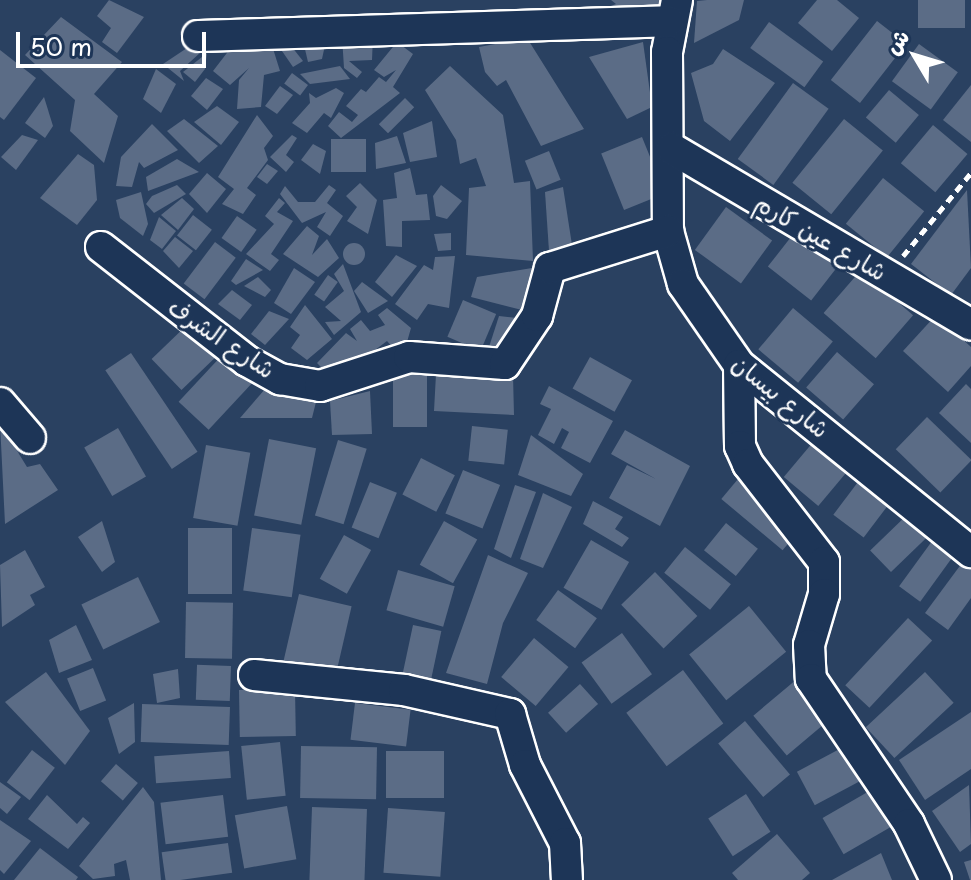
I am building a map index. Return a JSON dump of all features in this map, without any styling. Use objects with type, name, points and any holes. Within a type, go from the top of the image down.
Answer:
[{"type":"street","points":[[198,36],[543,12],[673,11]]},
{"type":"street","name":"شارع بيسان","points":[[673,11],[668,231],[683,284],[739,365],[971,552]]},
{"type":"street","name":"شارع عين كارم","points":[[671,148],[971,325]]},
{"type":"street","name":"شارع الشرف","points":[[101,247],[247,361],[280,379],[320,386],[409,357],[505,364],[537,316],[550,268],[668,231]]},
{"type":"street","points":[[739,365],[740,446],[748,464],[824,562],[824,594],[809,645],[811,679],[909,824],[936,880]]},
{"type":"street","points":[[0,403],[30,438]]},
{"type":"street","points":[[254,675],[499,708],[518,725],[525,765],[568,868]]},
{"type":"path","points":[[887,275],[971,173]]},
{"type":"building","points":[[109,0],[144,17],[117,53],[102,42],[111,28],[97,16]]},
{"type":"building","points":[[611,0],[663,0],[657,10],[605,8],[616,4]]},
{"type":"building","points":[[744,0],[739,20],[694,43],[697,1]]},
{"type":"building","points":[[817,0],[837,0],[859,18],[832,51],[798,23]]},
{"type":"building","points":[[918,0],[965,0],[965,28],[918,28]]},
{"type":"building","points":[[61,17],[122,62],[94,94],[118,116],[104,163],[70,131],[75,100],[25,55]]},
{"type":"building","points":[[877,21],[906,44],[860,103],[831,80]]},
{"type":"building","points":[[769,22],[823,61],[804,87],[750,48]]},
{"type":"building","points":[[327,36],[322,59],[308,62],[304,45]]},
{"type":"building","points":[[373,36],[372,60],[349,61],[362,72],[357,78],[344,68],[342,37]]},
{"type":"building","points":[[284,37],[303,61],[293,67],[273,38]]},
{"type":"building","points":[[202,38],[211,43],[180,71],[184,81],[163,64]]},
{"type":"building","points":[[527,38],[584,129],[541,146],[506,80],[497,86],[485,72],[479,47]]},
{"type":"building","points":[[270,39],[280,71],[264,75],[261,107],[237,109],[239,80],[249,68],[230,85],[213,71],[230,49]]},
{"type":"building","points":[[397,42],[413,54],[393,87],[400,93],[341,138],[328,126],[339,112],[352,122],[358,115],[346,106],[361,89],[366,92],[379,77],[386,82],[396,70],[384,77],[374,70]]},
{"type":"building","points":[[643,42],[652,107],[627,119],[589,57]]},
{"type":"building","points":[[919,44],[958,72],[931,109],[892,81]]},
{"type":"building","points":[[723,49],[775,83],[730,141],[704,121],[691,73],[713,64]]},
{"type":"building","points":[[0,50],[36,78],[4,120],[0,117]]},
{"type":"building","points":[[207,53],[205,69],[195,82],[183,72]]},
{"type":"building","points":[[340,66],[350,79],[310,84],[300,74]]},
{"type":"building","points":[[450,66],[503,115],[514,183],[530,181],[533,261],[466,255],[469,188],[486,186],[476,158],[460,164],[456,140],[425,90]]},
{"type":"building","points":[[156,69],[176,84],[161,113],[143,99]]},
{"type":"building","points":[[292,73],[308,85],[300,95],[284,83]]},
{"type":"building","points":[[206,78],[223,89],[207,110],[191,96]]},
{"type":"building","points":[[793,83],[829,109],[773,185],[738,159]]},
{"type":"building","points":[[971,85],[971,142],[943,120]]},
{"type":"building","points":[[280,86],[293,95],[277,114],[265,106]]},
{"type":"building","points":[[336,88],[344,93],[331,118],[324,113],[307,133],[292,123],[310,103],[309,93],[316,98]]},
{"type":"building","points":[[889,90],[919,115],[896,143],[866,118]]},
{"type":"building","points":[[44,97],[53,126],[45,138],[25,123]]},
{"type":"building","points":[[405,98],[414,107],[388,133],[379,124]]},
{"type":"building","points":[[217,106],[239,122],[221,145],[194,122]]},
{"type":"building","points":[[257,115],[273,136],[264,148],[268,160],[247,188],[256,195],[243,214],[222,204],[234,189],[218,177]]},
{"type":"building","points":[[184,119],[218,146],[199,163],[167,131]]},
{"type":"building","points":[[844,119],[883,150],[831,214],[792,183]]},
{"type":"building","points":[[432,121],[437,157],[410,162],[403,133]]},
{"type":"building","points":[[152,124],[178,150],[144,168],[139,162],[132,187],[116,186],[121,157]]},
{"type":"building","points":[[933,125],[967,154],[935,192],[901,163]]},
{"type":"building","points":[[22,135],[38,140],[16,170],[1,157]]},
{"type":"building","points":[[292,135],[297,138],[286,155],[294,162],[286,172],[270,157]]},
{"type":"building","points":[[397,136],[406,163],[376,169],[375,143]]},
{"type":"building","points":[[642,137],[665,194],[624,210],[601,153]]},
{"type":"building","points":[[331,139],[366,139],[366,172],[331,172]]},
{"type":"building","points":[[313,144],[326,151],[320,174],[301,160]]},
{"type":"building","points":[[549,151],[561,180],[537,189],[525,161]]},
{"type":"building","points":[[78,154],[94,165],[97,200],[77,225],[40,198]]},
{"type":"building","points":[[177,159],[199,172],[148,191],[146,177]]},
{"type":"building","points":[[267,164],[278,171],[267,184],[257,177]]},
{"type":"building","points":[[410,168],[416,195],[427,194],[430,220],[402,221],[402,247],[386,246],[383,200],[397,198],[394,173]]},
{"type":"building","points":[[207,173],[226,189],[207,213],[189,194]]},
{"type":"building","points":[[883,178],[924,211],[887,257],[846,224]]},
{"type":"building","points":[[360,183],[377,200],[368,234],[347,221],[357,207],[346,196]]},
{"type":"building","points":[[177,185],[186,194],[154,213],[146,204],[152,196]]},
{"type":"building","points":[[329,185],[336,190],[327,203],[343,216],[330,236],[317,227],[326,212],[302,223],[280,194],[285,186],[298,202],[315,202]]},
{"type":"building","points":[[441,185],[462,201],[447,219],[436,216],[433,196]]},
{"type":"building","points":[[563,187],[572,245],[549,251],[545,192]]},
{"type":"building","points":[[967,190],[971,268],[951,295],[911,264]]},
{"type":"building","points":[[141,192],[148,224],[143,236],[120,218],[116,200]]},
{"type":"building","points":[[182,198],[194,209],[178,230],[161,215]]},
{"type":"building","points":[[279,198],[285,203],[277,212],[293,221],[271,254],[279,260],[270,271],[246,254],[274,224],[265,216]]},
{"type":"building","points":[[726,207],[772,241],[741,283],[695,250]]},
{"type":"building","points":[[193,215],[212,230],[196,250],[177,235]]},
{"type":"building","points":[[237,216],[257,230],[241,252],[222,238]]},
{"type":"building","points":[[159,217],[176,231],[162,249],[150,240]]},
{"type":"building","points":[[307,226],[319,236],[312,255],[327,239],[339,258],[318,277],[283,254]]},
{"type":"building","points":[[798,228],[841,262],[811,300],[768,267]]},
{"type":"building","points":[[451,233],[451,250],[438,251],[434,234]]},
{"type":"building","points":[[175,237],[193,251],[179,268],[163,251]]},
{"type":"building","points":[[215,242],[236,258],[204,299],[184,284]]},
{"type":"building","points":[[350,243],[358,243],[365,254],[358,265],[350,265],[343,258],[343,250]]},
{"type":"building","points":[[396,255],[417,266],[392,297],[375,282]]},
{"type":"building","points":[[455,256],[449,308],[428,304],[417,320],[395,304],[424,265],[433,270],[435,257]]},
{"type":"building","points":[[246,259],[263,270],[236,285],[231,281]]},
{"type":"building","points":[[343,264],[361,312],[334,335],[325,322],[341,321],[325,307],[344,291],[334,274]]},
{"type":"building","points":[[294,268],[315,282],[291,314],[274,303]]},
{"type":"building","points":[[532,268],[530,312],[471,297],[477,277]]},
{"type":"building","points":[[861,270],[913,315],[876,358],[824,313]]},
{"type":"building","points":[[328,275],[338,282],[324,302],[314,295]]},
{"type":"building","points":[[258,277],[271,290],[265,297],[244,286]]},
{"type":"building","points":[[362,282],[388,301],[368,313],[354,291]]},
{"type":"building","points":[[232,290],[252,305],[240,320],[218,304]]},
{"type":"building","points":[[463,300],[496,314],[481,351],[447,337]]},
{"type":"building","points":[[305,305],[332,339],[307,360],[291,348],[300,335],[290,327]]},
{"type":"building","points":[[387,308],[411,328],[407,342],[394,349],[387,341],[351,368],[328,374],[317,363],[346,333],[357,341],[350,329],[361,320],[370,331],[385,325],[378,315]]},
{"type":"building","points":[[793,308],[833,341],[798,383],[758,349]]},
{"type":"building","points":[[269,311],[289,319],[265,345],[251,334]]},
{"type":"building","points":[[936,315],[971,347],[971,366],[948,392],[903,351]]},
{"type":"building","points":[[499,316],[527,319],[506,354],[489,347]]},
{"type":"building","points":[[189,323],[219,354],[181,390],[152,359]]},
{"type":"building","points":[[225,352],[255,380],[209,430],[179,402]]},
{"type":"building","points":[[837,352],[874,384],[843,420],[806,387]]},
{"type":"building","points":[[131,353],[198,452],[172,469],[105,370]]},
{"type":"building","points":[[590,357],[632,380],[615,412],[573,388]]},
{"type":"building","points":[[485,372],[513,375],[514,415],[434,411],[436,374],[484,379]]},
{"type":"building","points":[[393,375],[427,375],[427,427],[393,427]]},
{"type":"building","points":[[272,381],[318,394],[312,418],[240,418]]},
{"type":"building","points":[[966,384],[971,389],[971,443],[939,413]]},
{"type":"building","points":[[549,386],[613,421],[590,463],[561,448],[569,432],[562,428],[554,444],[538,435],[551,409],[540,404]]},
{"type":"building","points":[[370,391],[372,434],[332,435],[330,401]]},
{"type":"building","points":[[927,417],[971,459],[940,492],[896,449]]},
{"type":"building","points":[[0,423],[27,467],[40,464],[58,490],[5,524]]},
{"type":"building","points":[[472,426],[508,430],[504,465],[468,461]]},
{"type":"building","points":[[118,428],[146,476],[112,496],[84,448]]},
{"type":"building","points":[[625,430],[690,466],[660,526],[609,498],[627,465],[656,479],[611,454]]},
{"type":"building","points":[[531,435],[583,474],[571,496],[518,475]]},
{"type":"building","points":[[269,439],[316,448],[301,525],[254,516]]},
{"type":"building","points":[[338,440],[367,449],[344,524],[315,516]]},
{"type":"building","points":[[814,441],[848,470],[818,506],[784,477]]},
{"type":"building","points":[[206,445],[250,453],[237,526],[193,518]]},
{"type":"building","points":[[421,458],[455,475],[436,512],[402,495]]},
{"type":"building","points":[[463,470],[500,485],[482,529],[445,514]]},
{"type":"building","points":[[864,474],[894,497],[864,538],[833,515]]},
{"type":"building","points":[[738,479],[799,530],[783,550],[721,499]]},
{"type":"building","points":[[370,482],[397,493],[379,538],[352,527]]},
{"type":"building","points":[[515,485],[536,492],[511,558],[494,549]]},
{"type":"building","points":[[543,493],[572,507],[543,568],[520,559]]},
{"type":"building","points":[[593,501],[623,517],[615,529],[629,538],[622,547],[583,524]]},
{"type":"building","points":[[909,513],[930,535],[891,572],[870,551]]},
{"type":"building","points":[[102,521],[115,562],[102,572],[78,537]]},
{"type":"building","points":[[444,521],[477,539],[453,583],[420,565]]},
{"type":"building","points":[[726,523],[758,549],[736,576],[704,550]]},
{"type":"building","points":[[188,528],[232,528],[232,594],[188,594]]},
{"type":"building","points":[[252,528],[301,535],[292,597],[243,590]]},
{"type":"building","points":[[344,535],[371,550],[347,594],[320,579]]},
{"type":"building","points":[[935,537],[956,552],[920,602],[899,586]]},
{"type":"building","points":[[591,540],[629,562],[602,610],[564,588]]},
{"type":"building","points":[[685,547],[731,584],[710,610],[664,573]]},
{"type":"building","points":[[25,550],[45,587],[30,595],[35,605],[2,627],[0,565]]},
{"type":"building","points":[[488,555],[528,573],[503,623],[487,684],[446,673]]},
{"type":"building","points":[[962,563],[971,569],[971,598],[948,630],[925,613]]},
{"type":"building","points":[[398,570],[455,586],[443,627],[386,610]]},
{"type":"building","points":[[655,572],[697,616],[664,649],[621,605]]},
{"type":"building","points":[[138,577],[160,622],[103,650],[81,605]]},
{"type":"building","points":[[558,590],[597,618],[575,648],[536,620]]},
{"type":"building","points":[[299,594],[352,606],[336,672],[284,660]]},
{"type":"building","points":[[186,602],[233,603],[232,659],[185,658]]},
{"type":"building","points":[[749,606],[786,652],[726,700],[689,654]]},
{"type":"building","points":[[908,618],[932,641],[869,708],[845,685]]},
{"type":"building","points":[[76,625],[92,660],[59,673],[49,640]]},
{"type":"building","points":[[413,625],[441,631],[431,679],[403,673]]},
{"type":"building","points":[[622,633],[652,674],[612,704],[582,662]]},
{"type":"building","points":[[534,638],[568,667],[536,706],[501,677]]},
{"type":"building","points":[[197,665],[231,666],[230,701],[196,700]]},
{"type":"building","points":[[93,668],[106,700],[80,711],[67,678]]},
{"type":"building","points":[[178,669],[180,698],[157,703],[153,674]]},
{"type":"building","points":[[683,670],[723,724],[667,766],[626,713]]},
{"type":"building","points":[[46,672],[90,731],[65,765],[5,702]]},
{"type":"building","points":[[925,672],[954,703],[894,758],[866,727]]},
{"type":"building","points":[[797,679],[830,719],[787,755],[753,716]]},
{"type":"building","points":[[580,684],[598,704],[566,733],[548,713]]},
{"type":"building","points":[[295,689],[296,736],[240,737],[239,690]]},
{"type":"building","points":[[134,703],[135,742],[119,754],[108,718]]},
{"type":"building","points":[[355,703],[411,710],[406,747],[350,740]]},
{"type":"building","points":[[142,704],[230,707],[229,745],[141,742]]},
{"type":"building","points":[[971,712],[971,769],[925,800],[899,760]]},
{"type":"building","points":[[745,721],[790,775],[763,797],[718,743]]},
{"type":"building","points":[[280,742],[286,796],[247,800],[241,746]]},
{"type":"building","points":[[849,744],[867,778],[815,805],[797,772]]},
{"type":"building","points":[[301,746],[377,747],[376,799],[300,798]]},
{"type":"building","points":[[32,750],[55,768],[30,800],[7,782]]},
{"type":"building","points":[[229,751],[231,778],[156,783],[154,756]]},
{"type":"building","points":[[386,751],[444,751],[444,798],[386,798]]},
{"type":"building","points":[[116,764],[138,783],[123,800],[101,781]]},
{"type":"building","points":[[0,782],[21,797],[7,814],[0,808]]},
{"type":"building","points":[[969,785],[971,844],[960,852],[932,811]]},
{"type":"building","points":[[878,786],[899,822],[844,854],[823,818]]},
{"type":"building","points":[[143,787],[154,802],[161,880],[130,880],[126,860],[114,864],[115,876],[93,879],[79,866]]},
{"type":"building","points":[[746,794],[771,832],[733,856],[708,819]]},
{"type":"building","points":[[47,795],[77,824],[83,817],[90,823],[68,849],[28,819]]},
{"type":"building","points":[[223,795],[228,837],[166,844],[160,803]]},
{"type":"building","points":[[287,806],[296,859],[244,868],[235,815]]},
{"type":"building","points":[[312,807],[367,809],[364,880],[309,880]]},
{"type":"building","points":[[388,808],[445,812],[440,877],[383,873]]},
{"type":"building","points":[[0,820],[31,841],[4,874],[0,870]]},
{"type":"building","points":[[777,834],[810,873],[802,880],[738,880],[732,873]]},
{"type":"building","points":[[228,843],[232,873],[166,880],[162,852]]},
{"type":"building","points":[[40,848],[78,877],[76,880],[14,880]]},
{"type":"building","points":[[881,853],[892,880],[832,880]]},
{"type":"building","points":[[971,860],[971,880],[970,880],[964,862]]}]
